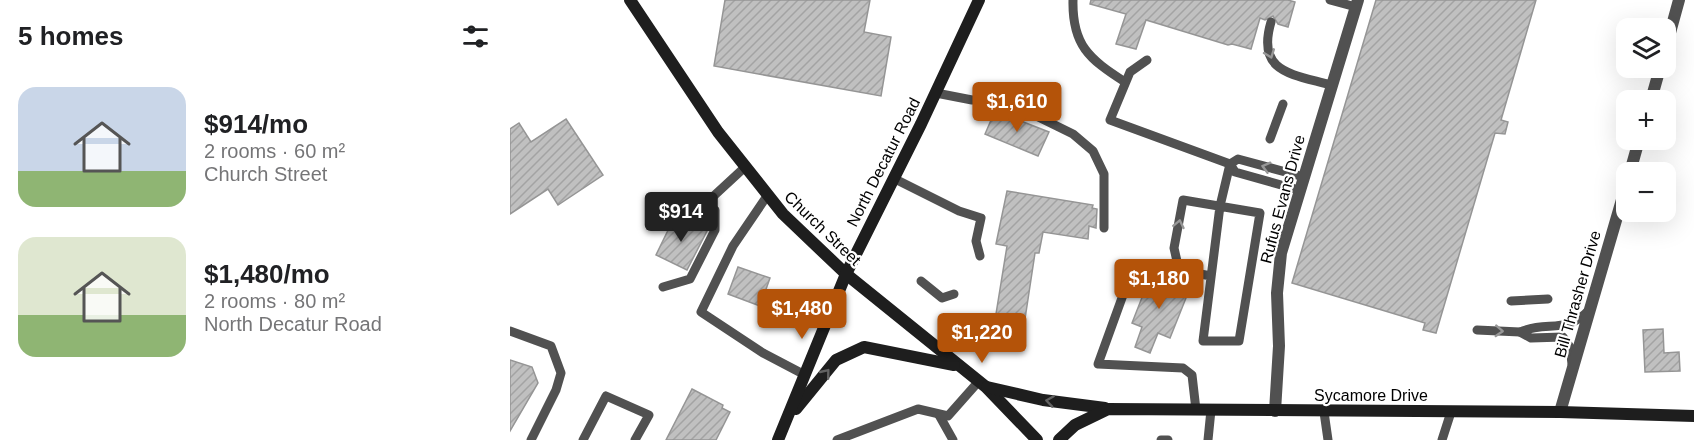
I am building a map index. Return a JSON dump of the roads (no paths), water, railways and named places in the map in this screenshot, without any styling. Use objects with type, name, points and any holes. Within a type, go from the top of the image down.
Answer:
[{"type":"main road","name":"Church Street","points":[[630,0],[744,168],[767,196],[846,274],[982,384],[1037,440]]},
{"type":"main road","name":"North Decatur Road","points":[[778,440],[789,418],[846,274],[936,93],[979,0]]},
{"type":"main road","points":[[789,418],[836,360],[853,350],[875,347],[958,366]]},
{"type":"main road","points":[[982,384],[1043,400],[1108,409]]},
{"type":"main road","name":"Sycamore Drive","points":[[1059,440],[1075,424],[1108,409],[1560,412],[1694,416]]},
{"type":"street","points":[[1674,18],[1679,0]]},
{"type":"street","name":"Rufus Evans Drive","points":[[1275,411],[1280,346],[1277,292],[1281,253],[1357,3]]},
{"type":"street","name":"Bill Thrasher Drive","points":[[1560,412],[1616,221]]},
{"type":"lane","points":[[1073,0],[1076,34],[1083,49],[1102,67],[1125,82]]},
{"type":"lane","points":[[1330,0],[1357,3]]},
{"type":"lane","points":[[1271,22],[1266,48],[1272,62],[1279,69],[1331,85]]},
{"type":"lane","points":[[1147,60],[1130,72],[1110,120],[1230,164],[1235,172],[1299,190]]},
{"type":"lane","points":[[936,93],[972,100],[1002,99],[1073,134],[1093,150],[1104,174],[1104,228]]},
{"type":"lane","points":[[1270,139],[1283,104]]},
{"type":"lane","points":[[1211,276],[1179,270],[1174,248],[1184,200],[1220,206],[1260,213],[1239,341],[1203,341],[1220,206],[1230,164],[1238,159],[1304,177]]},
{"type":"lane","points":[[705,204],[744,168]]},
{"type":"lane","points":[[893,178],[959,211],[981,218],[976,241],[980,256]]},
{"type":"lane","points":[[663,287],[690,279],[716,230],[715,210],[690,196]]},
{"type":"lane","points":[[767,196],[733,246],[701,312],[763,353],[805,375]]},
{"type":"lane","points":[[1131,273],[1098,364],[1183,368],[1192,375],[1196,410]]},
{"type":"lane","points":[[921,282],[942,298],[954,294]]},
{"type":"lane","points":[[1511,301],[1548,299]]},
{"type":"lane","points":[[1520,332],[1532,326],[1573,324],[1591,308]]},
{"type":"lane","points":[[1477,330],[1520,332],[1531,338],[1563,337],[1568,340],[1573,370]]},
{"type":"lane","points":[[510,332],[551,346],[561,373],[556,390],[531,440]]},
{"type":"lane","points":[[837,440],[918,409],[948,416],[982,384]]},
{"type":"lane","points":[[583,440],[606,396],[649,415],[635,440]]},
{"type":"lane","points":[[1208,440],[1211,410]]},
{"type":"lane","points":[[1324,412],[1328,440]]},
{"type":"lane","points":[[1442,440],[1451,412]]},
{"type":"lane","points":[[939,415],[953,440]]},
{"type":"lane","points":[[1161,440],[1168,440]]}]
